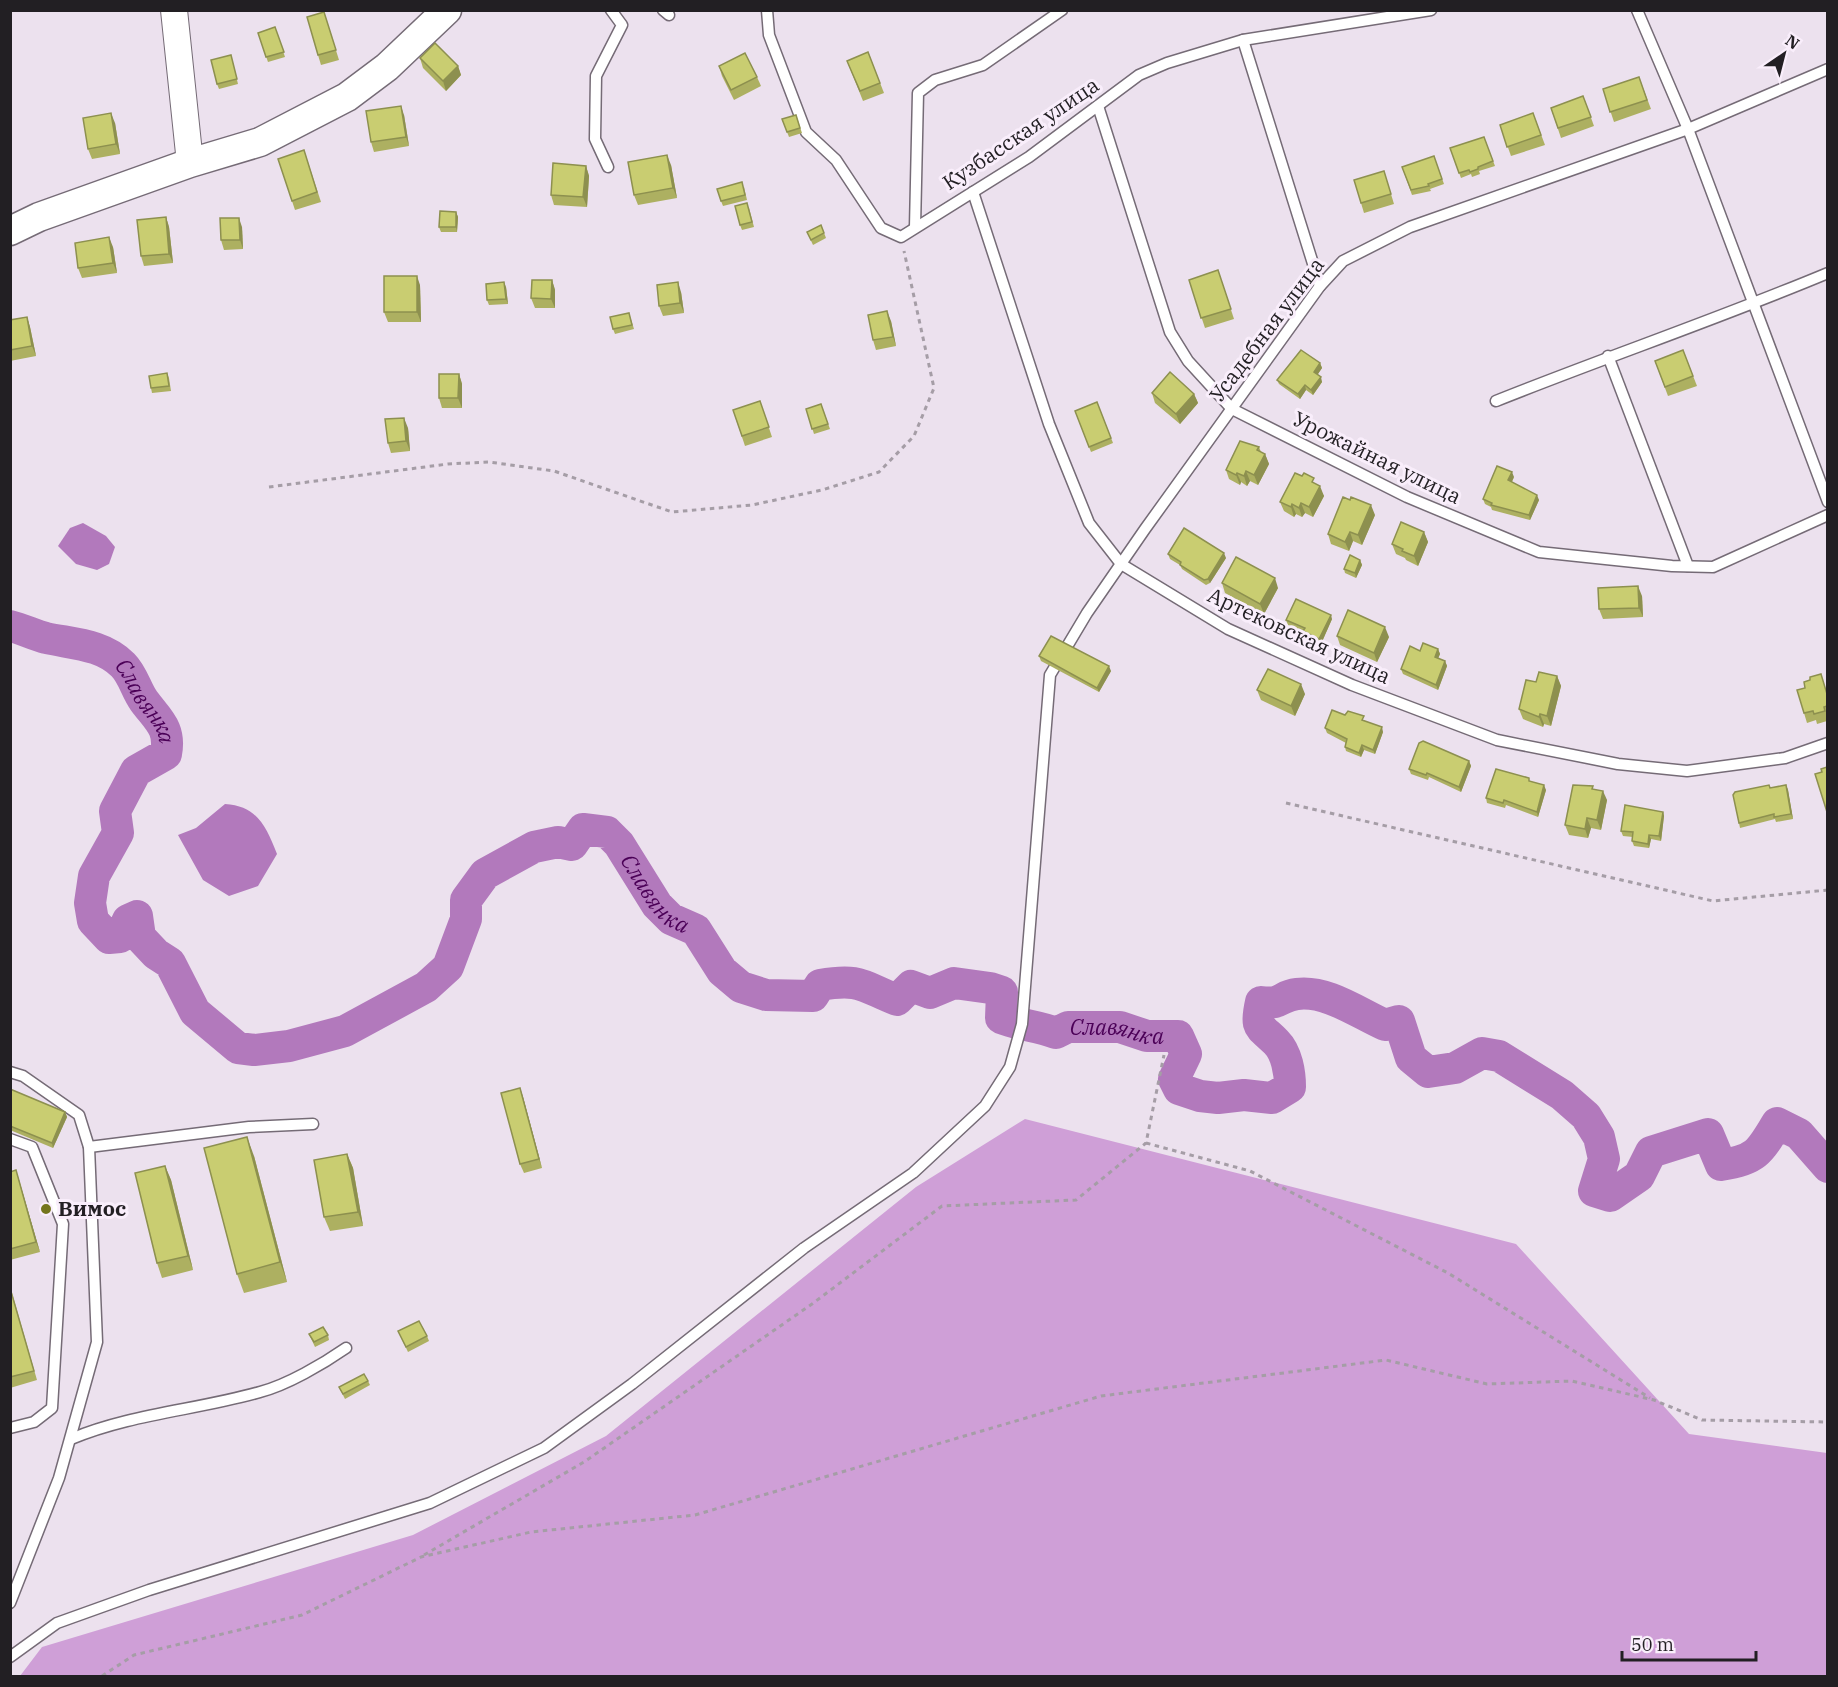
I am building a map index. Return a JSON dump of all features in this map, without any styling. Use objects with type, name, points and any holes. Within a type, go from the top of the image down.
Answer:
[{"type":"main road","points":[[10,231],[39,217],[190,163],[260,142],[347,97],[387,67],[447,10]]},
{"type":"street","points":[[174,10],[190,163]]},
{"type":"lane","points":[[608,166],[595,139],[596,76],[622,25],[611,10]]},
{"type":"lane","points":[[767,10],[769,35],[806,132],[836,160],[882,228],[890,234],[901,237]]},
{"type":"lane","points":[[915,227],[918,93],[935,80],[983,65],[1062,10]]},
{"type":"lane","name":"Кузбасская улица","points":[[901,237],[1029,157],[1139,75],[1167,63],[1243,40],[1431,10]]},
{"type":"lane","points":[[1637,10],[1688,129],[1827,502]]},
{"type":"lane","points":[[1243,40],[1320,286]]},
{"type":"lane","name":"Усадебная улица","points":[[10,1657],[57,1623],[149,1590],[430,1503],[544,1448],[633,1384],[804,1248],[913,1173],[985,1106],[1010,1067],[1022,1024],[1050,675],[1087,613],[1121,564],[1320,286],[1343,261],[1410,227],[1688,129],[1827,69]]},
{"type":"lane","name":"Урожайная улица","points":[[1098,106],[1170,332],[1188,361],[1232,409],[1407,497],[1539,552],[1713,567],[1827,515]]},
{"type":"lane","name":"Артековская улица","points":[[973,192],[1053,434],[1089,523],[1121,564],[1228,629],[1352,686],[1497,740],[1618,764],[1687,771],[1785,758],[1827,743]]},
{"type":"lane","points":[[1496,401],[1608,356],[1754,304],[1827,273]]},
{"type":"lane","points":[[1608,356],[1688,566]]},
{"type":"lane","points":[[10,1072],[23,1076],[79,1115],[89,1147],[97,1341],[59,1478],[10,1603]]},
{"type":"lane","points":[[89,1147],[249,1127],[313,1125]]},
{"type":"lane","points":[[10,1139],[32,1148],[63,1224],[52,1408],[34,1422],[10,1428]]},
{"type":"lane","points":[[71,1439],[99,1427],[262,1392],[330,1359],[346,1348]]},
{"type":"path","points":[[269,488],[448,464],[489,462],[554,471],[672,512],[752,506],[822,490],[879,472],[914,436],[934,388],[901,237]]},
{"type":"path","points":[[1286,803],[1713,901],[1827,890]]},
{"type":"path","points":[[102,1677],[134,1655],[303,1615],[421,1557],[584,1462],[812,1305],[942,1206],[1076,1200],[1146,1143],[1164,1055]]},
{"type":"path","points":[[1146,1143],[1261,1176],[1448,1273],[1654,1400],[1702,1420],[1827,1422]]},
{"type":"path","points":[[421,1557],[531,1532],[694,1515],[1101,1396],[1386,1360],[1487,1384],[1572,1381],[1654,1400]]},
{"type":"shaded area","points":[[83,523],[106,536],[115,547],[109,564],[97,570],[76,564],[58,546],[70,528]]},
{"type":"shaded area","points":[[225,804],[246,809],[253,814],[269,835],[277,854],[258,886],[229,896],[203,880],[178,835],[196,828]]},
{"type":"shaded area","points":[[1025,1119],[1516,1244],[1689,1434],[1827,1453],[1827,1676],[20,1676],[42,1647],[413,1535],[606,1436],[916,1187]]},
{"type":"building","points":[[324,12],[336,50],[318,55],[307,17]]},
{"type":"building","points":[[275,27],[284,52],[266,57],[258,33]]},
{"type":"building","points":[[435,43],[458,66],[443,81],[420,58]]},
{"type":"building","points":[[868,52],[880,83],[860,91],[847,61]]},
{"type":"building","points":[[745,53],[757,77],[731,90],[719,66]]},
{"type":"building","points":[[231,55],[237,79],[217,84],[211,60]]},
{"type":"building","points":[[1639,77],[1647,100],[1610,112],[1603,89]]},
{"type":"building","points":[[1583,96],[1591,117],[1558,128],[1551,108]]},
{"type":"building","points":[[401,106],[406,137],[371,142],[366,111]]},
{"type":"building","points":[[111,113],[116,144],[88,149],[83,118]]},
{"type":"building","points":[[1533,113],[1541,135],[1507,147],[1500,125]]},
{"type":"building","points":[[796,115],[800,128],[787,132],[782,119]]},
{"type":"building","points":[[1484,137],[1493,161],[1470,172],[1469,170],[1459,173],[1450,148]]},
{"type":"building","points":[[304,150],[317,192],[292,201],[278,159]]},
{"type":"building","points":[[667,155],[673,188],[634,195],[628,162]]},
{"type":"building","points":[[1434,156],[1442,179],[1428,184],[1429,186],[1411,190],[1402,167]]},
{"type":"building","points":[[553,163],[586,166],[583,197],[551,195]]},
{"type":"building","points":[[1384,171],[1391,194],[1361,203],[1354,180]]},
{"type":"building","points":[[742,182],[745,195],[721,201],[717,189]]},
{"type":"building","points":[[747,203],[752,222],[740,225],[735,206]]},
{"type":"building","points":[[440,211],[456,212],[456,227],[439,227]]},
{"type":"building","points":[[166,217],[169,254],[141,256],[137,220]]},
{"type":"building","points":[[220,218],[239,218],[240,240],[221,240]]},
{"type":"building","points":[[821,225],[824,233],[811,240],[807,232]]},
{"type":"building","points":[[109,237],[113,263],[78,268],[75,243]]},
{"type":"building","points":[[1218,270],[1231,309],[1201,318],[1189,280]]},
{"type":"building","points":[[384,276],[417,276],[417,312],[384,312]]},
{"type":"building","points":[[532,280],[552,280],[551,299],[531,298]]},
{"type":"building","points":[[504,282],[506,299],[487,300],[486,284]]},
{"type":"building","points":[[678,282],[680,303],[659,306],[657,285]]},
{"type":"building","points":[[887,311],[893,337],[873,340],[868,315]]},
{"type":"building","points":[[629,313],[632,325],[613,329],[610,317]]},
{"type":"building","points":[[27,317],[32,346],[10,350],[10,320]]},
{"type":"building","points":[[1301,350],[1320,363],[1314,372],[1321,377],[1311,390],[1305,385],[1298,394],[1277,380]]},
{"type":"building","points":[[1683,350],[1693,376],[1665,387],[1655,361]]},
{"type":"building","points":[[1170,372],[1194,394],[1176,414],[1152,393]]},
{"type":"building","points":[[167,373],[169,386],[151,388],[149,376]]},
{"type":"building","points":[[439,374],[459,374],[458,398],[439,398]]},
{"type":"building","points":[[760,401],[769,427],[742,436],[733,410]]},
{"type":"building","points":[[1097,402],[1111,438],[1089,447],[1075,411]]},
{"type":"building","points":[[821,404],[828,424],[812,429],[806,409]]},
{"type":"building","points":[[404,418],[406,441],[388,443],[385,419]]},
{"type":"building","points":[[1240,441],[1259,447],[1257,450],[1265,454],[1254,475],[1246,471],[1244,476],[1237,473],[1236,475],[1226,470]]},
{"type":"building","points":[[1497,466],[1512,472],[1508,480],[1537,495],[1529,515],[1491,505],[1492,503],[1483,499]]},
{"type":"building","points":[[1295,473],[1302,476],[1304,473],[1314,478],[1312,482],[1320,486],[1309,507],[1301,503],[1299,508],[1292,504],[1291,507],[1280,502]]},
{"type":"building","points":[[1343,497],[1350,500],[1351,497],[1371,505],[1358,535],[1350,532],[1345,542],[1328,534]]},
{"type":"building","points":[[1401,522],[1424,532],[1414,556],[1392,544]]},
{"type":"building","points":[[1184,528],[1224,553],[1208,579],[1204,580],[1180,565],[1181,562],[1168,554]]},
{"type":"building","points":[[1350,555],[1360,560],[1355,573],[1344,569]]},
{"type":"building","points":[[1236,557],[1275,578],[1260,604],[1222,583]]},
{"type":"building","points":[[1638,586],[1639,608],[1599,609],[1598,588]]},
{"type":"building","points":[[1296,599],[1331,615],[1319,639],[1303,631],[1305,628],[1286,620]]},
{"type":"building","points":[[1348,610],[1385,627],[1374,653],[1337,636]]},
{"type":"building","points":[[1051,636],[1109,666],[1097,688],[1039,656]]},
{"type":"building","points":[[1423,643],[1438,649],[1435,657],[1445,661],[1436,685],[1401,669],[1410,646],[1420,651]]},
{"type":"building","points":[[1268,669],[1301,684],[1291,706],[1257,690]]},
{"type":"building","points":[[1539,672],[1557,676],[1547,716],[1540,714],[1539,717],[1519,709],[1526,680],[1536,682]]},
{"type":"building","points":[[1821,674],[1827,694],[1825,711],[1814,714],[1813,711],[1804,713],[1797,690],[1805,688],[1804,682],[1810,680],[1810,677]]},
{"type":"building","points":[[1332,710],[1345,715],[1348,711],[1364,716],[1362,720],[1382,727],[1373,750],[1362,745],[1359,753],[1345,747],[1347,739],[1325,728]]},
{"type":"building","points":[[1423,741],[1469,761],[1459,787],[1427,773],[1426,775],[1409,769],[1419,743]]},
{"type":"building","points":[[1827,767],[1827,812],[1815,774]]},
{"type":"building","points":[[1496,769],[1529,778],[1529,781],[1544,785],[1537,812],[1504,800],[1503,803],[1486,798]]},
{"type":"building","points":[[1573,785],[1593,786],[1592,789],[1603,791],[1597,820],[1587,818],[1585,829],[1565,825]]},
{"type":"building","points":[[1769,785],[1770,788],[1786,785],[1791,814],[1774,817],[1774,814],[1739,823],[1733,795],[1735,792]]},
{"type":"building","points":[[1625,805],[1663,812],[1659,836],[1649,835],[1648,844],[1632,841],[1633,832],[1621,831]]},
{"type":"building","points":[[520,1088],[539,1159],[520,1164],[501,1093]]},
{"type":"building","points":[[10,1089],[65,1112],[52,1143],[10,1126]]},
{"type":"building","points":[[247,1137],[280,1262],[237,1274],[204,1148]]},
{"type":"building","points":[[347,1154],[358,1212],[324,1217],[314,1160]]},
{"type":"building","points":[[165,1166],[188,1256],[157,1263],[135,1173]]},
{"type":"building","points":[[16,1170],[36,1242],[10,1249],[10,1172]]},
{"type":"building","points":[[10,1288],[34,1371],[10,1377]]},
{"type":"building","points":[[419,1321],[427,1336],[406,1347],[398,1331]]},
{"type":"building","points":[[323,1327],[328,1335],[314,1342],[309,1334]]},
{"type":"building","points":[[364,1374],[368,1381],[343,1394],[339,1387]]},
{"type":"waterway","name":"Славянка","points":[[10,626],[46,638],[97,649],[115,658],[126,669],[141,697],[162,725],[167,737],[166,754],[136,771],[115,811],[118,833],[94,876],[90,903],[93,921],[109,938],[120,937],[128,920],[137,916],[140,937],[156,954],[170,963],[195,1012],[238,1048],[254,1050],[289,1046],[345,1031],[426,987],[448,967],[466,919],[466,900],[485,874],[534,847],[558,842],[572,845],[583,829],[607,832],[619,844],[657,905],[671,919],[696,930],[722,971],[741,987],[766,995],[813,996],[820,985],[844,982],[860,985],[897,1000],[911,986],[930,993],[954,983],[990,988],[1002,992],[1001,1018],[1056,1033],[1068,1027],[1120,1027],[1147,1036],[1178,1036],[1186,1054],[1174,1079],[1179,1089],[1200,1096],[1218,1098],[1244,1095],[1272,1098],[1290,1087],[1283,1052],[1260,1026],[1258,1017],[1261,1002],[1273,1002],[1297,994],[1320,995],[1342,1003],[1385,1025],[1399,1021],[1411,1058],[1428,1072],[1455,1068],[1482,1053],[1499,1056],[1562,1095],[1586,1116],[1599,1137],[1604,1159],[1594,1191],[1610,1196],[1639,1176],[1651,1152],[1708,1134],[1721,1165],[1742,1160],[1761,1148],[1777,1123],[1799,1134],[1828,1167]]},
{"type":"place","name":"Вимос","points":[[46,1209]]}]
